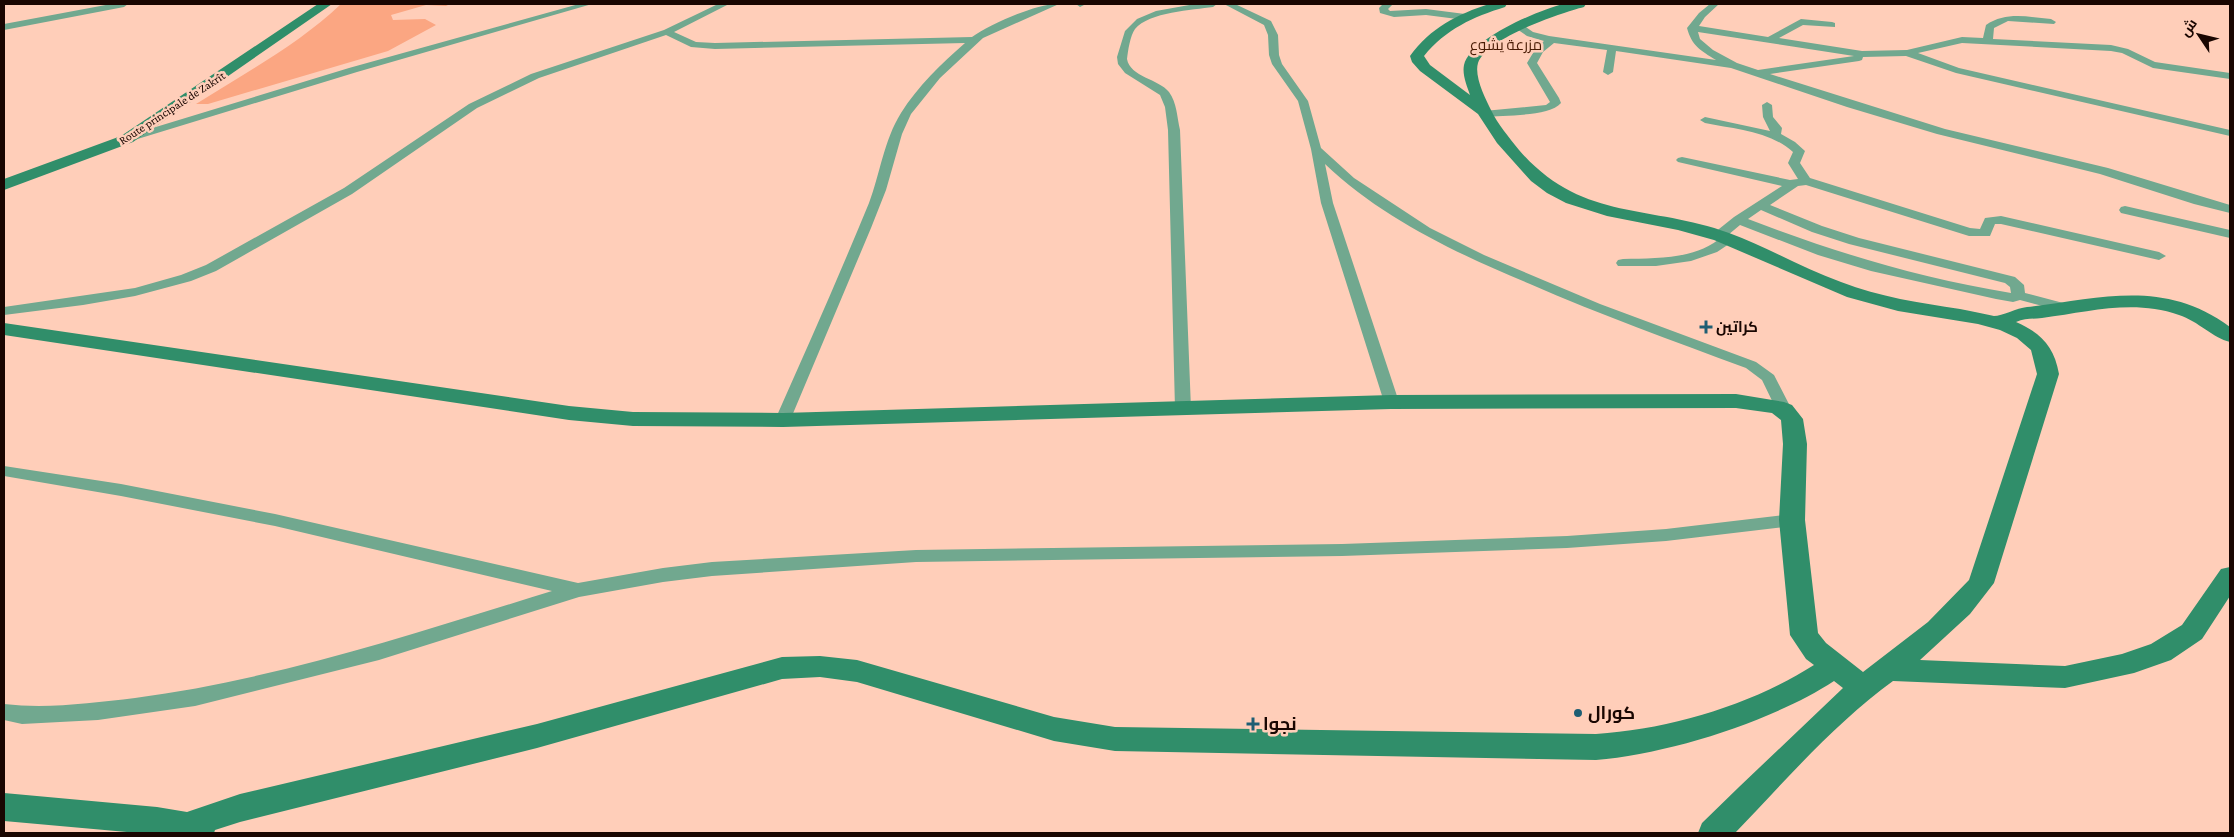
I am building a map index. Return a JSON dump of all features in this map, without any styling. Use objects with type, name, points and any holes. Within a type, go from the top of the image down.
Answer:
[{"type":"street","points":[[4,27],[124,4]]},
{"type":"street","name":"Route principale de Zakrît","points":[[4,185],[127,139],[326,4]]},
{"type":"street","points":[[127,139],[353,70],[588,4]]},
{"type":"street","points":[[4,311],[129,294],[187,278],[227,259],[348,191],[473,106],[535,76],[667,32],[725,4]]},
{"type":"street","points":[[783,420],[846,276],[879,192],[896,135],[906,114],[926,88],[974,40],[1055,4]]},
{"type":"street","points":[[1183,409],[1174,130],[1169,100],[1154,86],[1129,72],[1122,64],[1121,56],[1128,33],[1138,22],[1166,13],[1213,4]]},
{"type":"street","points":[[1228,4],[1260,18],[1270,27],[1277,64],[1303,101],[1316,149],[1327,203],[1391,402]]},
{"type":"street","points":[[1389,4],[1383,8],[1385,13],[1389,14],[1405,15],[1422,12],[1465,16]]},
{"type":"street","points":[[1501,4],[1452,22],[1417,56],[1418,62],[1483,112],[1550,108],[1556,103],[1538,78],[1532,63],[1539,50],[1552,40]]},
{"type":"street","points":[[1580,4],[1553,11],[1517,25],[1477,54],[1470,64],[1470,73],[1483,112],[1508,147],[1528,169],[1545,183],[1564,195],[1620,214],[1723,237],[1808,277],[1848,292],[1891,304],[1999,323],[2019,331],[2038,344],[2044,352],[2048,374],[1981,584],[1966,603],[1889,670],[1863,688],[1808,736],[1714,833]]},
{"type":"street","points":[[1715,4],[1702,14],[1692,28],[1692,33],[1695,40],[1733,65],[1872,112],[1974,140],[2102,171],[2188,199],[2226,208],[2217,231]]},
{"type":"street","points":[[1988,41],[1990,28],[2004,18],[2051,22]]},
{"type":"street","points":[[1768,41],[1801,22],[1832,25]]},
{"type":"street","points":[[1517,25],[1530,34],[1552,40],[1733,65]]},
{"type":"street","points":[[1692,28],[1868,55],[1907,53],[1936,48],[1958,41],[2113,48],[2154,65],[2230,76]]},
{"type":"street","points":[[667,32],[687,43],[715,46],[974,40]]},
{"type":"street","points":[[1608,72],[1612,48]]},
{"type":"street","points":[[1907,53],[1956,70],[2230,133]]},
{"type":"street","points":[[1757,74],[1843,62],[1868,55]]},
{"type":"street","points":[[2210,59],[2217,74]]},
{"type":"street","points":[[1768,105],[1768,117],[1776,128],[1775,136]]},
{"type":"street","points":[[1705,120],[1775,136],[1797,148],[1799,151],[1794,163],[1806,181]]},
{"type":"street","points":[[1316,149],[1350,181],[1425,231],[1479,258],[1595,307],[1751,365],[1770,378],[1784,410],[1792,419],[1795,444],[1792,520],[1804,635],[1808,643],[1863,688]]},
{"type":"street","points":[[1682,160],[1791,184]]},
{"type":"street","points":[[1624,263],[1668,260],[1701,254],[1711,250],[1738,220],[1791,184],[1806,181],[1969,232],[1985,233],[1990,221],[2001,220],[2159,256]]},
{"type":"street","points":[[1760,205],[1817,229],[1854,241],[2010,280],[2017,284],[2018,295]]},
{"type":"street","points":[[2125,210],[2230,234]]},
{"type":"street","points":[[1738,220],[1824,252],[1876,268],[1996,295],[2013,298],[2018,295],[2062,307]]},
{"type":"street","points":[[1999,323],[2018,314],[2038,313],[2062,307],[2120,300],[2158,304],[2204,319],[2230,336]]},
{"type":"street","points":[[2019,331],[2034,322],[2038,318],[2038,313]]},
{"type":"street","points":[[4,329],[570,413],[633,419],[783,420],[1391,402],[1736,401],[1764,404],[1784,410]]},
{"type":"street","points":[[4,470],[121,490],[275,520],[578,590]]},
{"type":"street","points":[[4,712],[22,715],[98,712],[195,698],[379,652],[578,590],[679,573],[857,558],[1045,553],[1342,550],[1567,542],[1666,535],[1792,520]]},
{"type":"street","points":[[1889,670],[2065,677],[2124,665],[2161,652],[2192,632],[2230,576]]},
{"type":"street","points":[[4,807],[200,831],[240,808],[536,736],[782,668],[809,665],[834,666],[851,670],[1054,729],[1115,739],[1204,742],[1596,747],[1628,745],[1652,740],[1725,718],[1769,703],[1804,686],[1836,666]]},
{"type":"shaded area","points":[[341,4],[450,4],[446,6],[426,5],[391,15],[393,20],[425,19],[436,25],[388,51],[208,104],[196,104],[289,45]]},
{"type":"place","name":"كراتين","points":[[1706,327]]},
{"type":"place","name":"كورال","points":[[1578,713]]},
{"type":"place","name":"نجوا","points":[[1253,724]]},
{"type":"district","name":"مزرعة يشوع","points":[[1506,45]]}]
